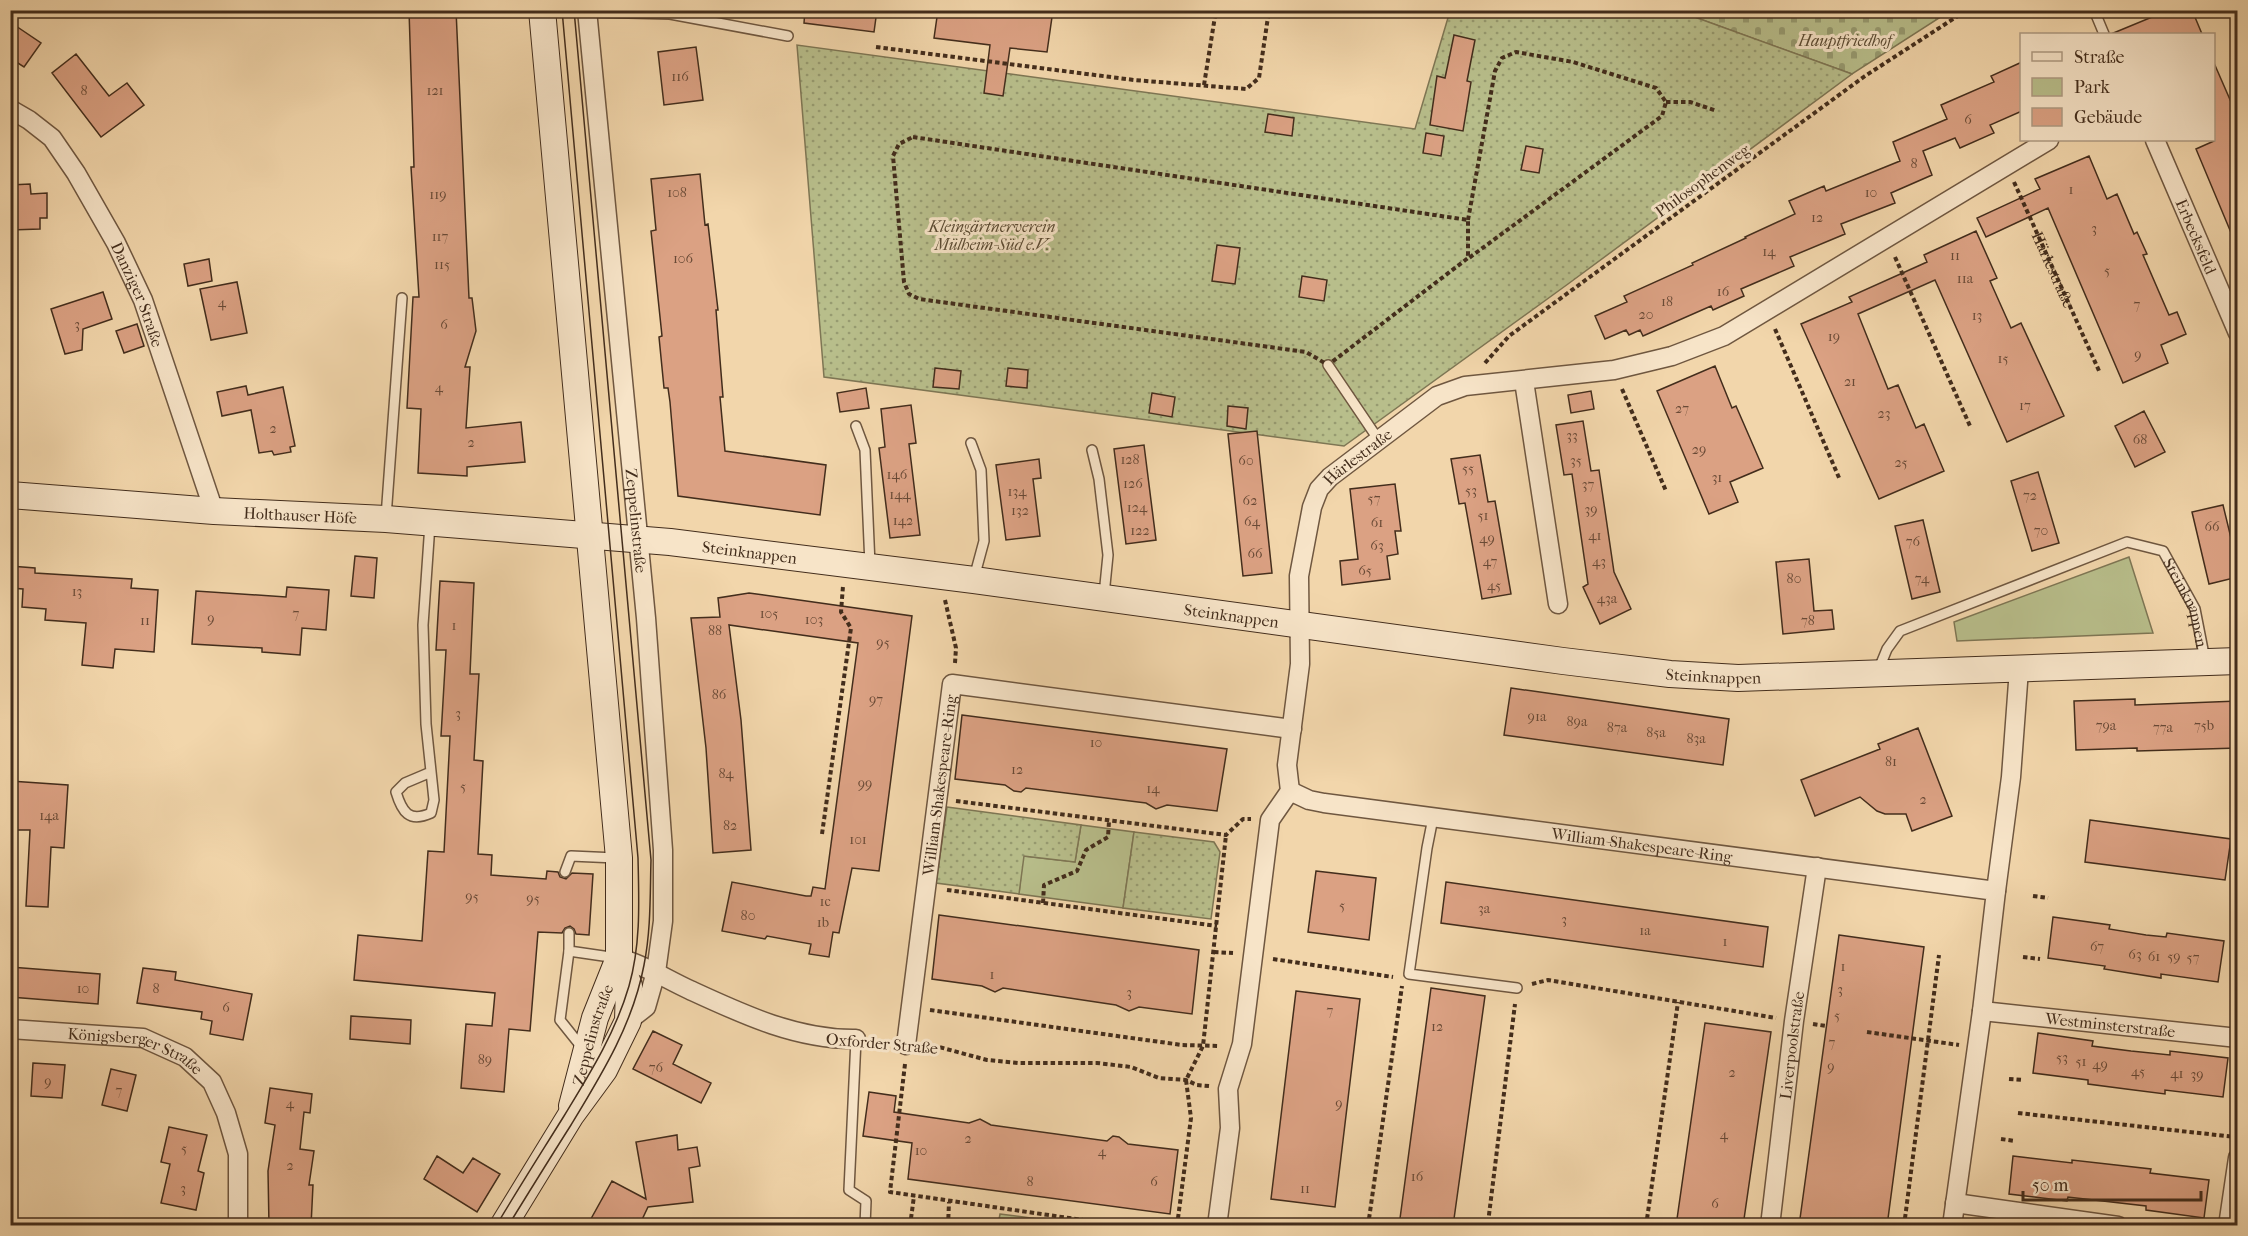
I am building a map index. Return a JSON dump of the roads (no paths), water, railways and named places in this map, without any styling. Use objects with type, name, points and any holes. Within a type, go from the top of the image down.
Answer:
[{"type":"street","name":"Zeppelinstraße","points":[[503,1226],[571,1115],[604,1070],[628,1021],[629,986],[619,958],[619,858],[542,10]]},
{"type":"street","name":"Zeppelinstraße","points":[[587,11],[646,618],[663,850],[663,921],[656,972],[646,1007],[628,1021]]},
{"type":"street","name":"Danziger Straße","points":[[10,109],[52,138],[116,243],[142,300],[214,511]]},
{"type":"street","name":"Härlestraße","points":[[1300,624],[1299,576],[1312,507],[1319,489],[1330,477],[1378,439],[1437,396],[1465,386],[1614,370],[1671,356],[1724,336],[2047,141]]},
{"type":"street","name":"Erbecksfeld","points":[[2155,141],[2238,333]]},
{"type":"street","points":[[1524,381],[1558,604]]},
{"type":"street","name":"Holthauser Höfe","points":[[10,495],[214,511],[386,519],[589,534]]},
{"type":"street","name":"Steinknappen","points":[[589,534],[974,580],[1670,674],[1738,678],[2238,661]]},
{"type":"street","points":[[1217,1226],[1230,1128],[1228,1089],[1242,1044],[1270,820],[1290,791],[1287,765],[1300,664],[1300,624]]},
{"type":"street","points":[[1952,1226],[2011,777],[2019,669]]},
{"type":"street","name":"William-Shakespeare-Ring","points":[[906,1045],[952,684],[1292,729]]},
{"type":"street","name":"William-Shakespeare-Ring","points":[[1290,791],[1309,800],[1324,803],[1996,891]]},
{"type":"street","name":"Liverpoolstraße","points":[[1770,1226],[1794,1021],[1817,867]]},
{"type":"street","name":"Zeppelinstraße","points":[[571,1115],[595,1018],[619,958]]},
{"type":"street","name":"Oxforder Straße","points":[[619,958],[656,972],[688,990],[784,1030],[831,1040],[856,1039]]},
{"type":"street","name":"Westminsterstraße","points":[[1982,1011],[2238,1038]]},
{"type":"street","name":"Königsberger Straße","points":[[10,1029],[143,1038],[185,1057],[212,1082],[238,1154],[238,1226]]},
{"type":"street","points":[[2228,1226],[2238,1158]]},
{"type":"street","points":[[1955,1203],[2118,1226]]},
{"type":"lane","points":[[2094,10],[2104,33]]},
{"type":"lane","points":[[587,11],[670,14],[788,36]]},
{"type":"lane","points":[[386,519],[402,298]]},
{"type":"lane","points":[[1328,365],[1378,439]]},
{"type":"lane","points":[[856,426],[865,450],[870,567]]},
{"type":"lane","points":[[971,443],[981,470],[984,541],[974,580]]},
{"type":"lane","points":[[1092,450],[1099,478],[1108,555],[1104,597]]},
{"type":"lane","points":[[430,524],[423,626],[426,724],[434,800],[430,813],[420,818],[409,815],[400,807],[396,792],[405,783],[431,772]]},
{"type":"lane","name":"Steinknappen","points":[[1877,674],[1887,650],[1900,631],[2127,542],[2163,551],[2196,609],[2206,662]]},
{"type":"lane","points":[[1433,818],[1409,974],[1517,988]]},
{"type":"lane","points":[[565,872],[571,856],[619,858]]},
{"type":"lane","points":[[568,933],[569,951],[560,1020],[585,1052]]},
{"type":"lane","points":[[569,951],[619,958]]},
{"type":"lane","points":[[856,1039],[849,1190],[866,1201],[865,1226]]},
{"type":"tram line","points":[[496,1226],[583,1085],[609,1037],[629,986],[636,954],[638,922],[638,858],[562,10]]},
{"type":"tram line","points":[[508,1226],[594,1087],[615,1048],[639,987],[648,939],[650,912],[651,860],[574,10]]},
{"type":"park label","name":"Hauptfriedhof","points":[[1845,40]]},
{"type":"park label","name":"Kleingärtnerverein Mülheim-Süd e.V.","points":[[992,235]]}]
